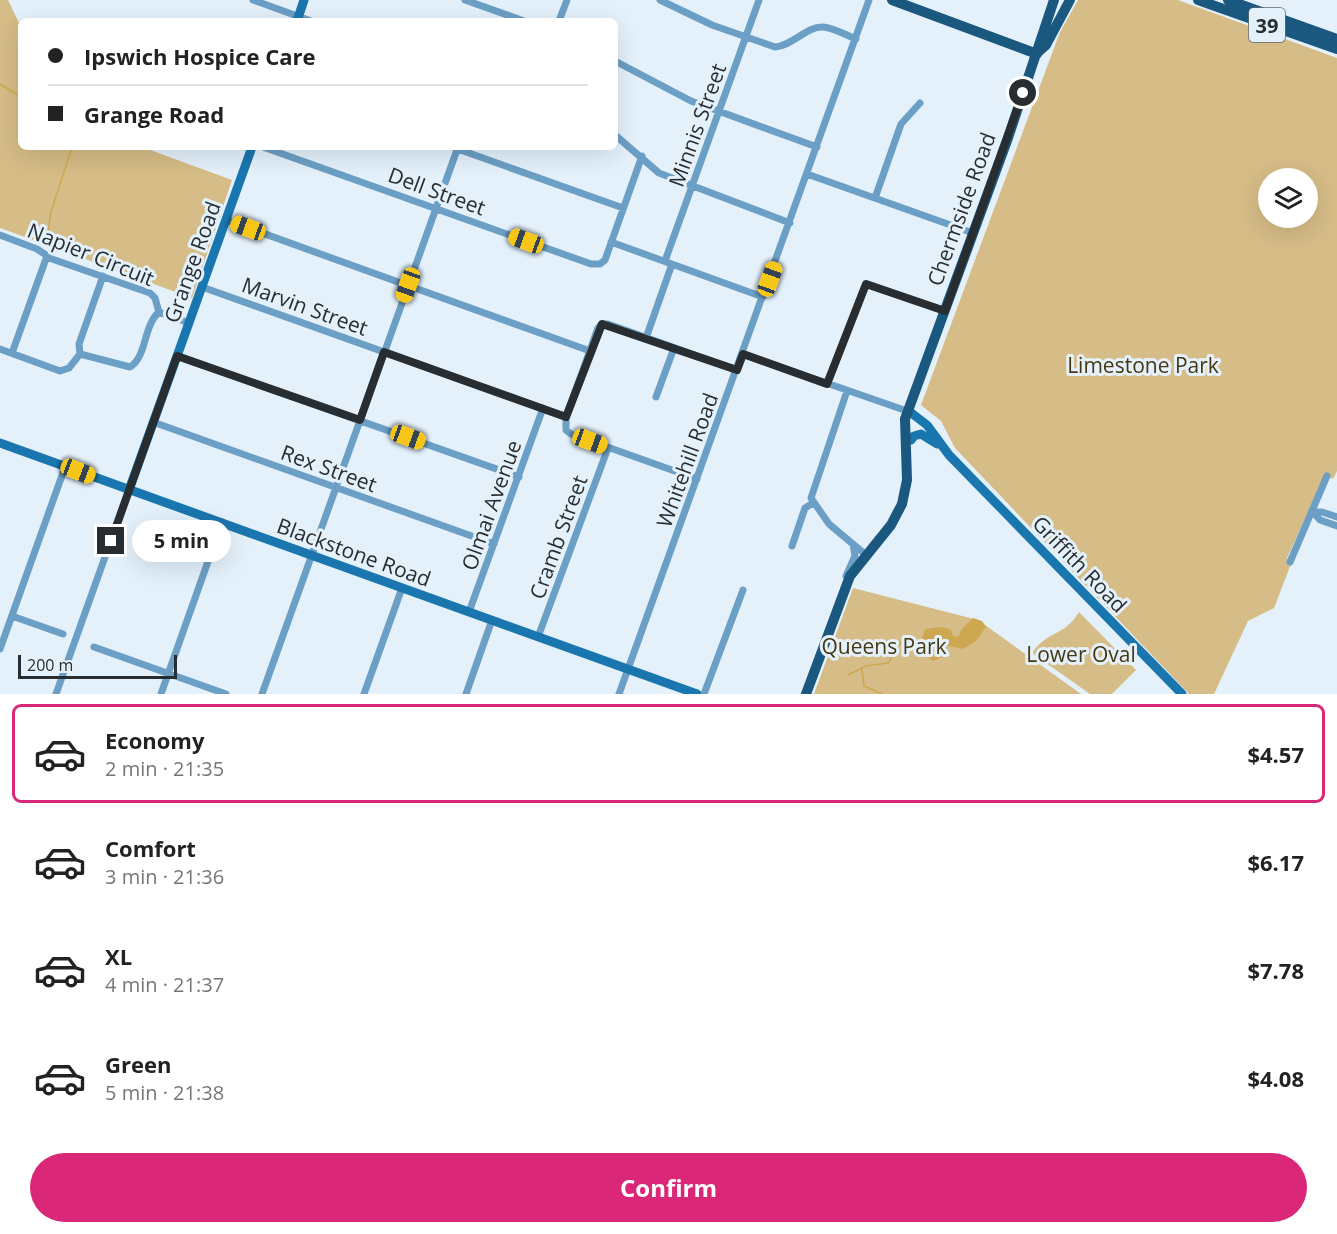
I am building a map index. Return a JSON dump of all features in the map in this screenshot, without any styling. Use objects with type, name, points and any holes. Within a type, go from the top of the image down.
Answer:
[{"type":"main road","points":[[298,18],[304,0]]},
{"type":"main road","points":[[892,0],[1037,54]]},
{"type":"main road","name":"Chermside Road","points":[[806,694],[846,584],[894,521],[904,499],[907,480],[904,424],[1037,54],[1054,0]]},
{"type":"main road","name":"39","points":[[1198,0],[1337,49]]},
{"type":"main road","name":"39","points":[[1228,0],[1337,39]]},
{"type":"main road","name":"Chermside Road","points":[[1037,54],[1046,45],[1070,1]]},
{"type":"main road","name":"Grange Road","points":[[129,490],[251,150]]},
{"type":"main road","name":"Chermside Road","points":[[870,552],[892,532],[907,509],[913,482],[910,412]]},
{"type":"main road","name":"Griffith Road","points":[[910,412],[927,425],[941,447],[1182,694]]},
{"type":"main road","name":"Griffith Road","points":[[910,412],[921,414],[932,422],[952,458]]},
{"type":"main road","points":[[911,441],[915,435],[923,434],[941,447]]},
{"type":"main road","name":"Blackstone Road","points":[[0,443],[697,694]]},
{"type":"street","points":[[253,0],[296,18]]},
{"type":"street","points":[[465,0],[516,18]]},
{"type":"street","points":[[560,18],[567,0]]},
{"type":"street","points":[[660,0],[712,25],[775,47],[784,46],[819,27],[826,27],[856,39]]},
{"type":"street","name":"Minnis Street","points":[[646,338],[692,186],[759,0]]},
{"type":"street","name":"Whitehill Road","points":[[619,694],[869,0]]},
{"type":"street","points":[[618,63],[692,101],[817,147]]},
{"type":"street","points":[[875,198],[901,124],[920,103]]},
{"type":"street","points":[[618,137],[659,173],[790,223]]},
{"type":"street","name":"Dell Street","points":[[272,150],[591,264],[600,264],[605,260],[611,242]]},
{"type":"street","points":[[261,694],[455,150]]},
{"type":"street","points":[[462,150],[623,207]]},
{"type":"street","points":[[642,156],[611,242],[763,297]]},
{"type":"street","points":[[807,174],[973,233]]},
{"type":"street","points":[[226,220],[590,351]]},
{"type":"street","name":"Napier Circuit","points":[[0,235],[37,249],[46,256],[150,293],[155,298],[159,312]]},
{"type":"street","points":[[12,353],[46,256]]},
{"type":"street","points":[[0,349],[60,370],[69,368],[80,354],[80,344],[104,276]]},
{"type":"street","points":[[827,384],[866,284],[945,311]]},
{"type":"street","name":"Marvin Street","points":[[202,287],[566,417]]},
{"type":"street","name":"Napier Circuit","points":[[159,312],[189,323]]},
{"type":"street","name":"Napier Circuit","points":[[80,354],[125,367],[132,366],[150,322],[159,312]]},
{"type":"street","points":[[698,479],[568,433],[564,424],[566,417],[602,324],[737,370]]},
{"type":"street","points":[[656,397],[674,348]]},
{"type":"street","name":"Griffith Road","points":[[743,354],[910,412]]},
{"type":"street","points":[[177,356],[519,477]]},
{"type":"street","points":[[848,391],[812,490],[813,503],[832,527],[852,544],[870,552]]},
{"type":"street","name":"Olmai Avenue","points":[[469,612],[543,408]]},
{"type":"street","name":"Rex Street","points":[[153,422],[494,544]]},
{"type":"street","name":"Cramb Street","points":[[538,637],[608,448]]},
{"type":"street","points":[[0,649],[65,466]]},
{"type":"street","points":[[1290,562],[1327,476]]},
{"type":"street","name":"Grange Road","points":[[56,694],[129,490]]},
{"type":"street","points":[[792,546],[805,508],[813,503]]},
{"type":"street","points":[[1313,512],[1322,512],[1337,517]]},
{"type":"street","points":[[1313,512],[1320,520],[1337,526]]},
{"type":"street","points":[[161,694],[222,522]]},
{"type":"street","points":[[846,584],[847,573],[855,555],[852,544]]},
{"type":"street","points":[[364,694],[402,588]]},
{"type":"street","points":[[704,694],[743,590]]},
{"type":"street","points":[[12,616],[63,634]]},
{"type":"street","points":[[466,694],[492,620]]},
{"type":"street","points":[[94,646],[226,694]]},
{"type":"green space","points":[[0,0],[8,0],[18,21],[18,150],[150,150],[232,180],[192,298],[0,228]]},
{"type":"green space","name":"Limestone Park","points":[[1078,0],[1178,0],[1337,58],[1337,471],[1333,479],[1325,475],[1287,558],[1288,563],[1291,564],[1274,608],[1248,621],[1214,694],[1189,694],[955,448],[941,421],[921,405],[1060,32]]},
{"type":"green space","name":"Queens Park","points":[[853,588],[978,620],[1081,694],[814,694]]},
{"type":"green space","name":"Lower Oval","points":[[1079,612],[1136,670],[1112,694],[1090,694],[1032,653],[1044,640],[1068,626]]},
{"type":"shaded area","points":[[973,618],[982,621],[986,627],[976,641],[963,649],[945,645],[942,657],[933,661],[922,653],[921,643],[925,629],[943,627],[951,630],[953,636],[958,637],[962,629]]},
{"type":"waterway","points":[[0,84],[18,95]]},
{"type":"waterway","points":[[48,238],[50,215],[71,150]]},
{"type":"waterway","points":[[848,648],[856,645],[874,647],[889,640],[921,645]]},
{"type":"waterway","points":[[848,675],[866,666],[888,663],[893,650],[901,643]]},
{"type":"waterway","points":[[862,669],[864,686],[882,694]]},
{"type":"route","points":[[111,541],[177,356],[356,420],[360,420],[384,352],[566,417],[598,328],[602,324],[608,324],[737,370],[743,354],[827,384],[862,288],[866,284],[872,284],[945,311],[1023,93]]}]
